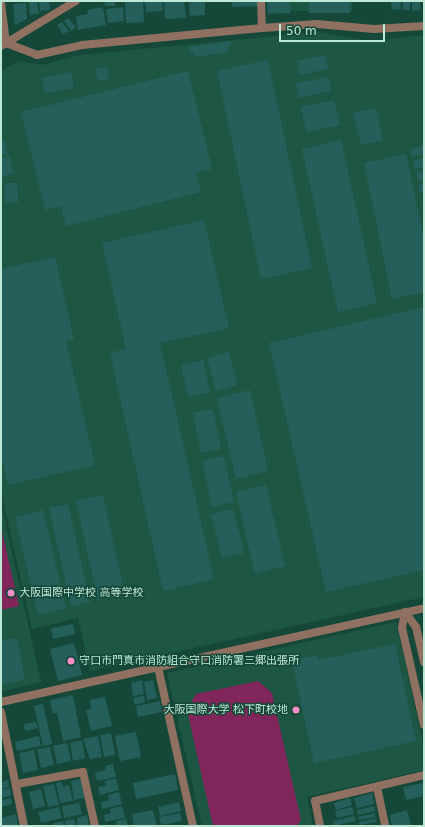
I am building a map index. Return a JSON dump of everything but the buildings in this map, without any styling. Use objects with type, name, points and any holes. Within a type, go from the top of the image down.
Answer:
[{"type":"street","points":[[261,1],[262,28]]},
{"type":"street","points":[[4,45],[74,2]]},
{"type":"street","points":[[1,3],[4,45]]},
{"type":"street","points":[[4,45],[38,55],[82,45],[262,28],[317,24],[374,29],[424,26]]},
{"type":"street","points":[[1,702],[424,608]]},
{"type":"street","points":[[405,612],[416,627],[424,662]]},
{"type":"street","points":[[405,612],[402,628],[424,725]]},
{"type":"street","points":[[158,668],[193,826]]},
{"type":"street","points":[[1,712],[24,826]]},
{"type":"street","points":[[16,784],[83,772],[95,826]]},
{"type":"street","points":[[320,826],[315,801],[424,775]]},
{"type":"street","points":[[377,786],[385,826]]},
{"type":"shaded area","points":[[268,1],[352,1],[352,11],[269,11]]},
{"type":"shaded area","points":[[318,32],[370,41],[424,35],[424,597],[90,671],[78,618],[32,629],[1,491],[1,71],[19,61],[42,65],[80,55]]},
{"type":"shaded area","name":"大阪国際中学校 高等学校","points":[[1,504],[41,682],[1,691]]},
{"type":"shaded area","points":[[1,527],[19,606],[1,610]]},
{"type":"shaded area","name":"大阪国際大学 松下町校地","points":[[396,622],[424,748],[424,770],[307,797],[313,826],[202,826],[167,673]]},
{"type":"shaded area","points":[[258,681],[272,693],[301,820],[297,826],[213,826],[187,710],[196,694]]},
{"type":"place","name":"大阪国際中学校 高等学校","points":[[11,593]]},
{"type":"place","name":"守口市門真市消防組合守口消防署三郷出張所","points":[[71,661]]},
{"type":"place","name":"大阪国際大学 松下町校地","points":[[296,710]]}]
